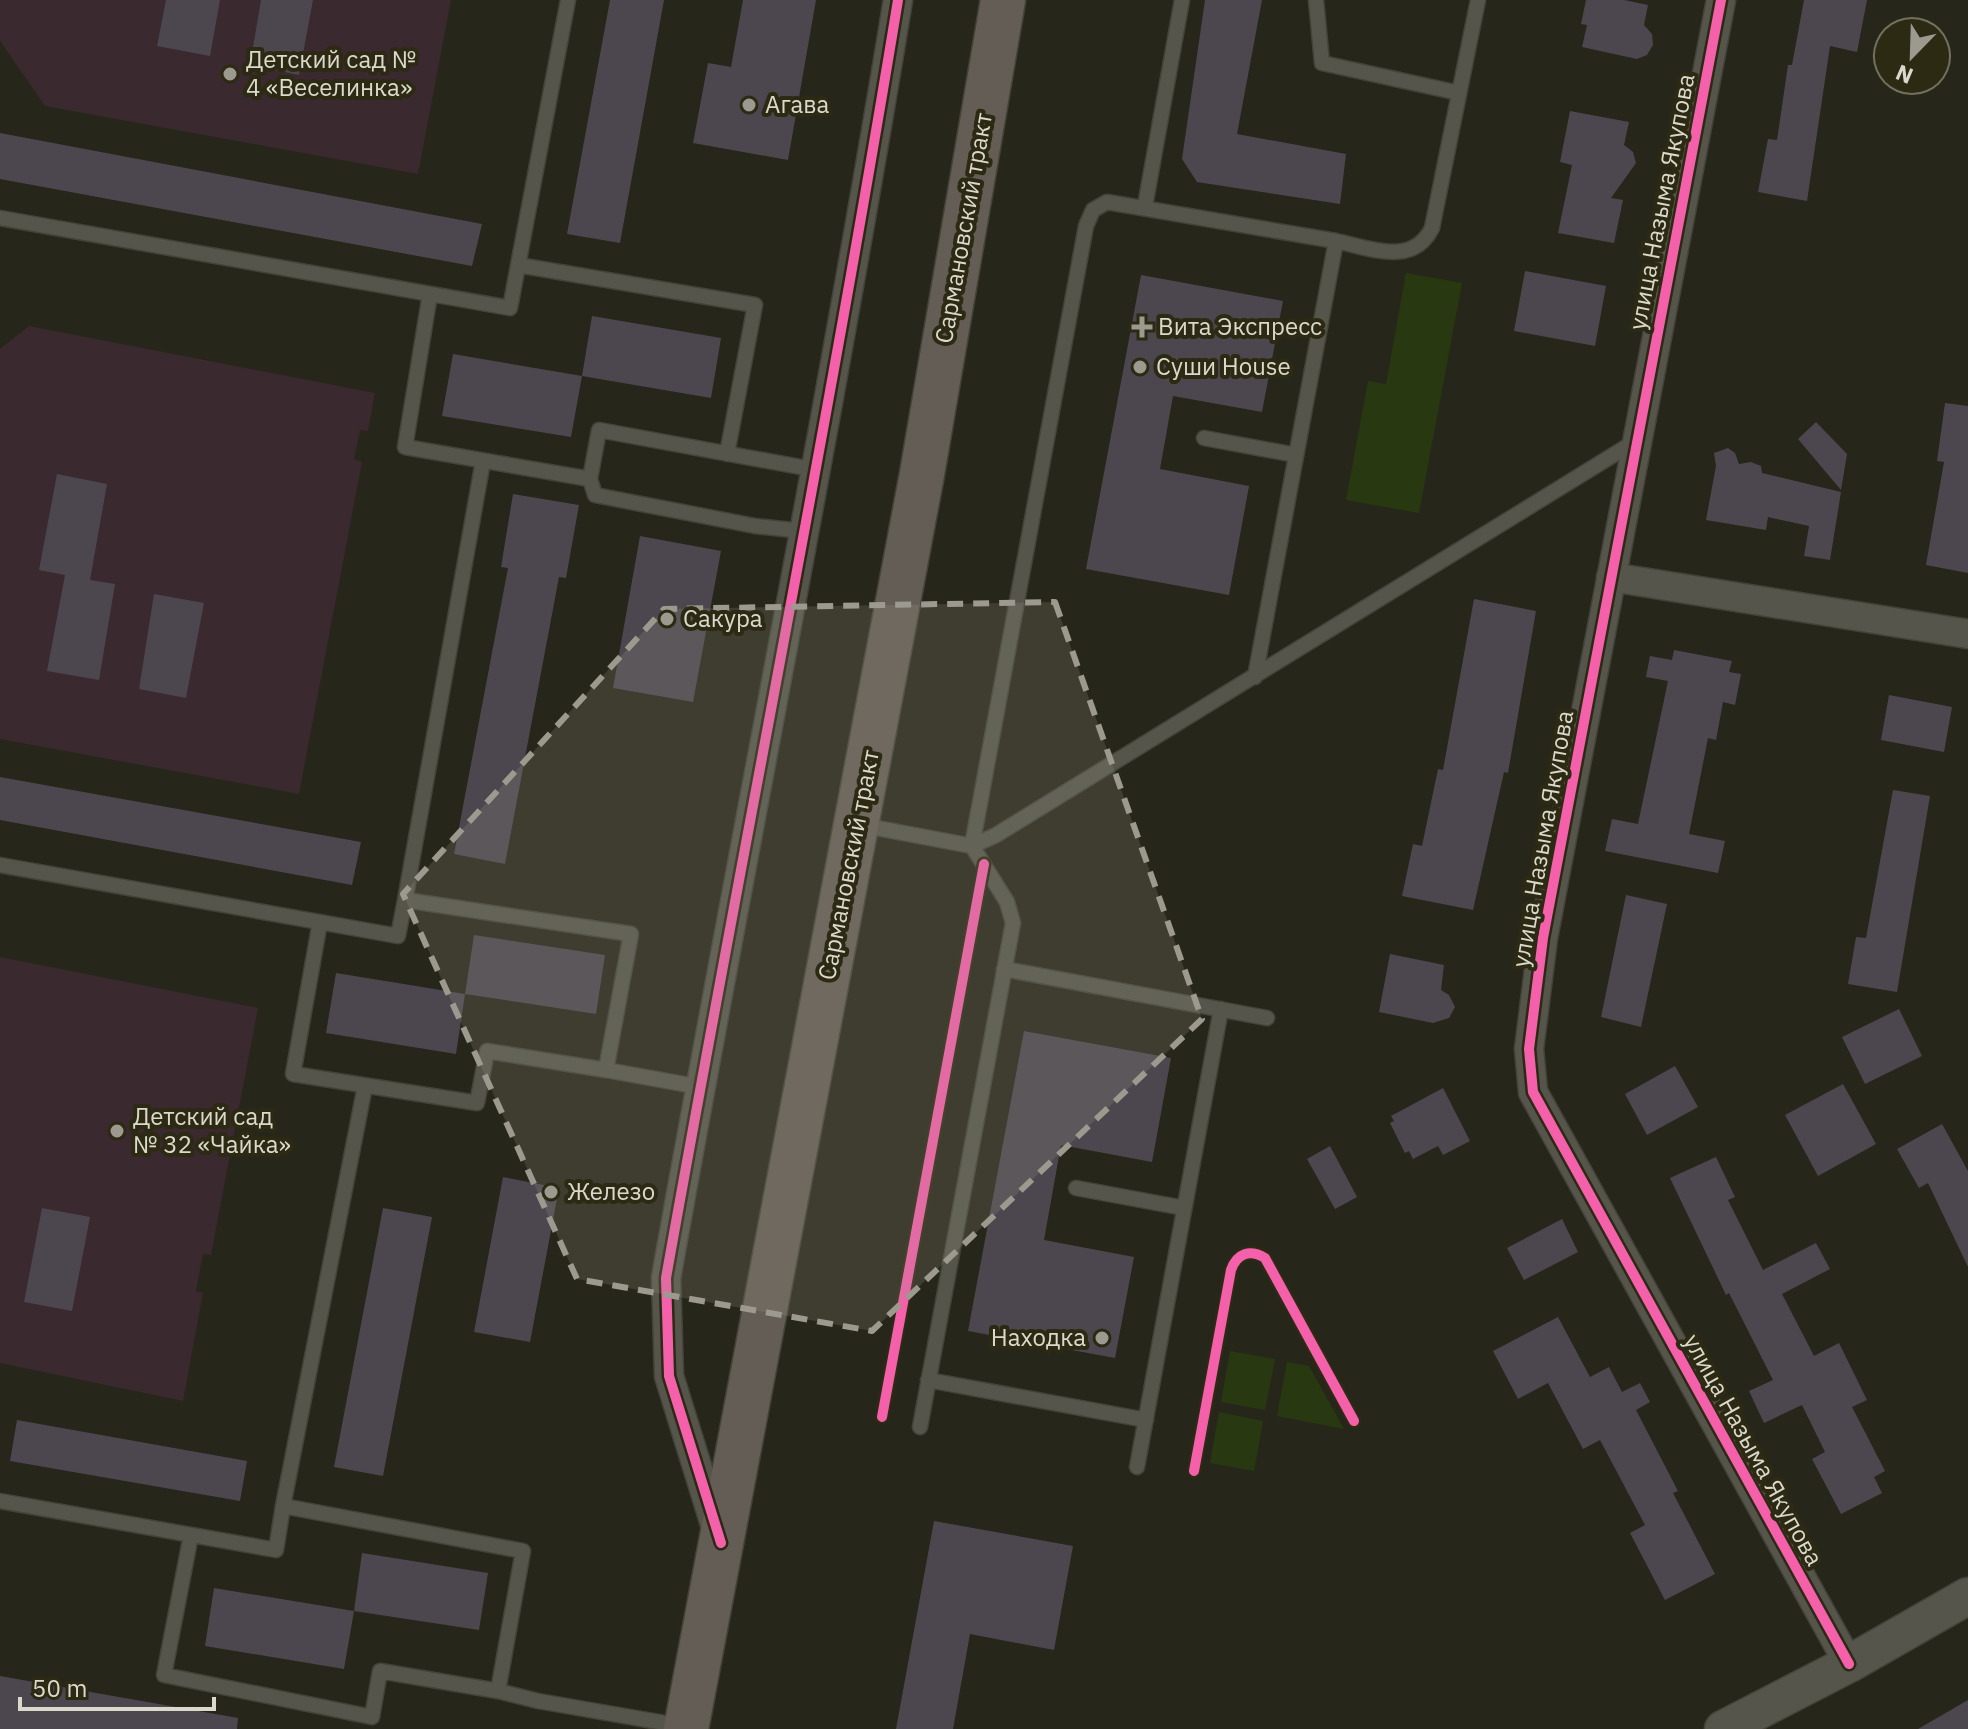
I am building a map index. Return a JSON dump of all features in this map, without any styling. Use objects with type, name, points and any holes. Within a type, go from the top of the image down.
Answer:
[{"type":"main road","name":"Сармановский тракт","points":[[686,1728],[924,459],[1003,0]]},
{"type":"street","points":[[721,1543],[669,1376],[666,1278],[802,531],[817,470],[898,0]]},
{"type":"street","name":"улица Назыма Якупова","points":[[1721,0],[1543,938],[1529,1049],[1533,1092],[1849,1664]]},
{"type":"street","points":[[1611,577],[1968,634]]},
{"type":"street","points":[[1723,1729],[1849,1664],[1968,1596]]},
{"type":"lane","points":[[0,218],[510,308],[568,0]]},
{"type":"lane","points":[[1145,206],[1182,0]]},
{"type":"lane","points":[[1316,0],[1322,63],[1459,93]]},
{"type":"lane","points":[[920,1427],[1012,913],[972,846],[1088,219],[1107,202],[1145,206],[1397,253],[1413,251],[1425,242],[1432,228],[1478,0]]},
{"type":"lane","points":[[1255,677],[1336,241]]},
{"type":"lane","points":[[518,265],[755,305],[727,454]]},
{"type":"lane","points":[[430,294],[405,447],[590,479]]},
{"type":"lane","points":[[802,531],[755,526],[595,495],[590,479],[599,430],[817,470]]},
{"type":"lane","points":[[1204,438],[1296,455]]},
{"type":"lane","points":[[856,824],[972,846],[1032,815],[1637,440]]},
{"type":"lane","points":[[0,865],[398,936],[483,461]]},
{"type":"lane","points":[[405,900],[631,934],[606,1070]]},
{"type":"lane","points":[[320,922],[293,1074],[477,1103],[487,1051],[700,1087]]},
{"type":"lane","points":[[1004,969],[1267,1018]]},
{"type":"lane","points":[[1137,1467],[1221,1009]]},
{"type":"lane","points":[[0,1501],[276,1550],[365,1086]]},
{"type":"lane","points":[[1076,1188],[1184,1208]]},
{"type":"lane","points":[[928,1380],[1146,1420]]},
{"type":"lane","points":[[283,1506],[523,1551],[498,1691]]},
{"type":"lane","points":[[191,1535],[164,1675],[372,1717],[380,1671],[686,1728]]},
{"type":"highlighted area","points":[[1055,602],[1202,1019],[872,1331],[577,1279],[403,894],[664,609]]},
{"type":"shaded area","name":"Детский сад № 4 «Веселинка»","points":[[0,0],[451,0],[418,174],[45,106],[0,41]]},
{"type":"shaded area","points":[[29,326],[375,393],[368,431],[360,430],[354,459],[362,462],[299,794],[0,739],[0,349]]},
{"type":"shaded area","name":"Детский сад № 32 «Чайка»","points":[[0,957],[258,1008],[211,1255],[203,1254],[196,1291],[203,1293],[183,1401],[0,1363]]},
{"type":"green space","points":[[1406,273],[1462,283],[1419,513],[1346,500],[1368,381],[1386,384]]},
{"type":"green space","points":[[1230,1351],[1275,1359],[1265,1410],[1221,1402]]},
{"type":"green space","points":[[1287,1362],[1309,1366],[1344,1429],[1277,1416]]},
{"type":"green space","points":[[1219,1412],[1263,1421],[1254,1471],[1210,1463]]},
{"type":"building","points":[[166,0],[220,0],[210,56],[157,46]]},
{"type":"building","points":[[261,0],[313,0],[299,75],[250,65]]},
{"type":"building","points":[[610,0],[664,0],[620,243],[567,234]]},
{"type":"building","name":"Агава","points":[[743,0],[816,0],[788,160],[693,143],[708,63],[731,67]]},
{"type":"building","points":[[1205,0],[1262,0],[1237,134],[1346,154],[1340,204],[1197,182],[1182,159]]},
{"type":"building","points":[[1586,0],[1624,0],[1648,5],[1644,25],[1652,34],[1653,45],[1647,55],[1637,59],[1582,47],[1587,25],[1581,24]]},
{"type":"building","points":[[1804,0],[1867,0],[1857,52],[1830,46],[1807,201],[1758,192],[1768,139],[1777,140],[1788,65],[1792,65]]},
{"type":"building","points":[[1570,111],[1629,122],[1624,145],[1633,152],[1636,163],[1611,198],[1623,200],[1614,243],[1558,233],[1572,165],[1560,162]]},
{"type":"building","points":[[0,133],[482,224],[472,266],[0,179]]},
{"type":"building","points":[[1525,271],[1606,286],[1595,346],[1514,331]]},
{"type":"building","points":[[1141,275],[1283,301],[1262,412],[1173,396],[1160,469],[1249,486],[1229,595],[1086,569]]},
{"type":"building","points":[[592,316],[721,338],[711,398],[582,376]]},
{"type":"building","points":[[453,354],[582,376],[571,437],[442,416]]},
{"type":"building","points":[[1945,403],[1968,406],[1968,573],[1926,565],[1944,462],[1937,461]]},
{"type":"building","points":[[1816,422],[1847,454],[1841,490],[1798,439]]},
{"type":"building","points":[[1728,448],[1735,453],[1739,464],[1751,462],[1761,466],[1762,473],[1841,492],[1830,560],[1804,556],[1809,526],[1768,517],[1766,530],[1706,520],[1716,466],[1714,453]]},
{"type":"building","points":[[57,474],[107,484],[90,580],[115,584],[99,680],[47,671],[65,575],[39,570]]},
{"type":"building","points":[[513,494],[579,505],[566,578],[559,577],[505,864],[454,854],[508,568],[501,567]]},
{"type":"building","name":"Сакура","points":[[640,536],[721,551],[693,702],[613,688]]},
{"type":"building","points":[[154,594],[204,603],[186,698],[139,689]]},
{"type":"building","points":[[1474,599],[1536,611],[1508,773],[1504,772],[1473,910],[1402,896],[1413,844],[1422,846],[1438,769],[1443,770]]},
{"type":"building","points":[[1674,650],[1732,661],[1729,672],[1741,674],[1735,705],[1723,702],[1716,740],[1708,738],[1689,834],[1725,841],[1718,873],[1605,851],[1612,819],[1638,824],[1668,681],[1646,677],[1650,656],[1672,660]]},
{"type":"building","points":[[1889,695],[1952,707],[1944,752],[1881,740]]},
{"type":"building","points":[[0,777],[361,842],[352,885],[0,820]]},
{"type":"building","points":[[1893,790],[1930,796],[1897,992],[1848,984],[1856,937],[1866,938]]},
{"type":"building","points":[[1626,895],[1667,904],[1641,1027],[1601,1017]]},
{"type":"building","points":[[474,935],[605,955],[596,1014],[465,994]]},
{"type":"building","points":[[1390,954],[1444,965],[1441,990],[1449,995],[1455,1007],[1449,1018],[1433,1023],[1379,1012]]},
{"type":"building","points":[[336,973],[465,994],[456,1054],[326,1033]]},
{"type":"building","points":[[1899,1009],[1922,1056],[1865,1084],[1842,1037]]},
{"type":"building","points":[[1024,1031],[1171,1058],[1152,1162],[1061,1145],[1044,1240],[1134,1257],[1115,1358],[968,1331]]},
{"type":"building","points":[[1675,1066],[1698,1107],[1647,1135],[1625,1094]]},
{"type":"building","points":[[1843,1084],[1876,1144],[1818,1176],[1785,1115]]},
{"type":"building","points":[[1443,1088],[1470,1141],[1443,1155],[1438,1146],[1413,1159],[1409,1151],[1405,1153],[1390,1123],[1394,1121],[1391,1116]]},
{"type":"building","points":[[1942,1124],[1968,1171],[1968,1267],[1928,1183],[1919,1188],[1897,1149]]},
{"type":"building","points":[[1330,1146],[1357,1197],[1335,1209],[1307,1159]]},
{"type":"building","points":[[1716,1157],[1735,1197],[1728,1200],[1763,1270],[1816,1243],[1830,1269],[1782,1294],[1814,1356],[1839,1343],[1867,1400],[1852,1407],[1885,1471],[1874,1477],[1882,1493],[1841,1514],[1812,1459],[1825,1452],[1802,1405],[1764,1423],[1749,1391],[1773,1380],[1729,1293],[1726,1295],[1670,1178]]},
{"type":"building","points":[[503,1177],[559,1188],[530,1342],[474,1332]]},
{"type":"building","points":[[42,1208],[90,1217],[72,1311],[24,1302]]},
{"type":"building","points":[[383,1208],[432,1217],[383,1476],[334,1467]]},
{"type":"building","points":[[1562,1219],[1578,1252],[1524,1280],[1507,1248]]},
{"type":"building","points":[[1558,1317],[1590,1377],[1609,1367],[1622,1392],[1640,1383],[1650,1402],[1636,1410],[1678,1491],[1673,1493],[1715,1574],[1665,1600],[1630,1533],[1645,1525],[1600,1440],[1583,1449],[1548,1383],[1518,1399],[1493,1351]]},
{"type":"building","points":[[17,1420],[247,1461],[240,1501],[10,1461]]},
{"type":"building","points":[[934,1521],[1073,1546],[1054,1650],[970,1634],[953,1729],[896,1729]]},
{"type":"building","points":[[362,1553],[488,1573],[479,1630],[354,1611]]},
{"type":"building","points":[[214,1588],[354,1611],[344,1669],[205,1646]]},
{"type":"building","points":[[0,1676],[238,1718],[237,1729],[0,1729]]},
{"type":"building","points":[[1968,1700],[1968,1729],[1918,1729]]},
{"type":"cycle path","points":[[721,1543],[669,1376],[666,1278],[843,320],[898,0]]},
{"type":"cycle path","points":[[1721,0],[1543,938],[1529,1049],[1533,1092],[1849,1664]]},
{"type":"cycle path","points":[[882,1417],[984,864]]},
{"type":"cycle path","points":[[1194,1471],[1231,1270],[1240,1256],[1245,1254],[1265,1258],[1354,1421]]},
{"type":"place","name":"Детский сад № 4 «Веселинка»","points":[[230,74]]},
{"type":"place","name":"Агава","points":[[749,105]]},
{"type":"place","name":"Вита Экспресс","points":[[1142,327]]},
{"type":"place","name":"Суши House","points":[[1140,367]]},
{"type":"place","name":"Сакура","points":[[667,619]]},
{"type":"place","name":"Детский сад № 32 «Чайка»","points":[[117,1131]]},
{"type":"place","name":"Железо","points":[[551,1192]]},
{"type":"place","name":"Находка","points":[[1102,1338]]}]
